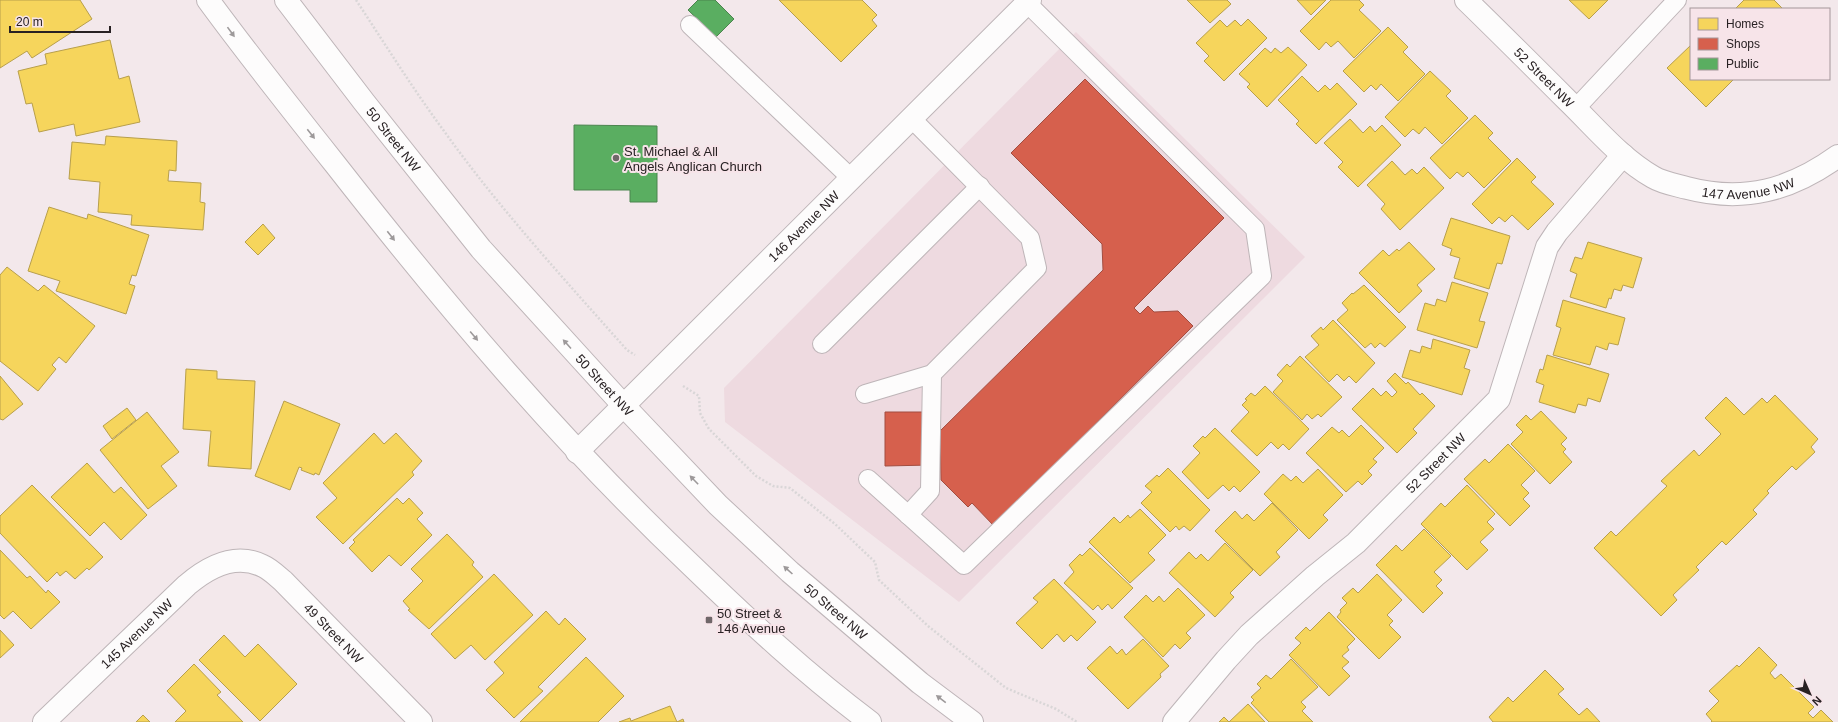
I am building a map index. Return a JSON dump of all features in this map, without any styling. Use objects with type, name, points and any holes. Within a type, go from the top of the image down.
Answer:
[{"type":"street","points":[[208,0],[236,39],[405,254],[480,343],[577,452],[654,531],[732,605],[816,679],[870,722]]},
{"type":"street","name":"50 Street NW","points":[[286,0],[373,114],[481,249],[624,406],[718,505],[790,572],[920,683],[972,722]]},
{"type":"street","name":"52 Street NW","points":[[1466,0],[1623,155],[1654,177]]},
{"type":"street","name":"146 Avenue NW","points":[[577,452],[1028,2]]},
{"type":"street","name":"52 Street NW","points":[[1174,722],[1226,660],[1249,636],[1291,596],[1356,543],[1499,399],[1547,247],[1557,232],[1623,155]]},
{"type":"street","name":"147 Avenue NW","points":[[1654,177],[1673,184],[1713,194],[1747,195],[1768,191],[1788,184],[1813,172],[1838,156]]},
{"type":"street","name":"145 Avenue NW","points":[[44,722],[187,585],[207,569],[222,562],[237,560]]},
{"type":"street","name":"49 Street NW","points":[[237,560],[251,561],[264,566],[283,581],[421,722]]},
{"type":"lane","points":[[1576,108],[1677,0]]},
{"type":"lane","points":[[868,480],[964,565],[1262,276],[1255,229],[1028,2]]},
{"type":"lane","points":[[690,25],[851,178]]},
{"type":"lane","points":[[864,394],[932,374],[1037,268],[1030,238],[911,118]]},
{"type":"lane","points":[[822,344],[980,186]]},
{"type":"lane","points":[[908,515],[930,491],[932,374]]},
{"type":"path","points":[[356,0],[444,132],[511,217],[627,350],[658,372],[699,396],[700,413],[709,429],[756,476],[773,486],[790,488],[835,524],[875,562],[879,580],[928,626],[1006,688],[1056,709],[1077,722]]},
{"type":"shaded area","points":[[1076,32],[1305,257],[959,602],[725,422],[724,388]]},
{"type":"building: Homes","points":[[0,0],[80,0],[92,19],[32,58],[27,51],[0,68]]},
{"type":"building: Homes","points":[[779,0],[862,0],[877,15],[872,20],[877,26],[841,62]]},
{"type":"building: Homes","points":[[1187,0],[1227,0],[1231,4],[1210,23]]},
{"type":"building: Homes","points":[[1297,0],[1326,0],[1311,15]]},
{"type":"building: Homes","points":[[1331,0],[1359,0],[1364,5],[1359,10],[1381,31],[1354,58],[1338,41],[1331,47],[1326,42],[1319,50],[1300,31]]},
{"type":"building: Homes","points":[[1569,0],[1608,0],[1589,19]]},
{"type":"building: Homes","points":[[1744,0],[1774,0],[1782,8],[1736,8]]},
{"type":"building: Homes","points":[[1248,19],[1267,38],[1224,81],[1204,61],[1209,56],[1196,43],[1220,20],[1227,27],[1235,20],[1241,26]]},
{"type":"building: Homes","points":[[1388,27],[1408,47],[1403,52],[1425,74],[1398,101],[1381,84],[1376,90],[1371,85],[1364,92],[1343,71]]},
{"type":"building: Homes","points":[[110,40],[119,79],[129,76],[140,122],[76,136],[74,124],[39,132],[32,103],[26,104],[18,71],[47,64],[45,54]]},
{"type":"building: Homes","points":[[1690,46],[1690,80],[1733,80],[1706,107],[1667,68]]},
{"type":"building: Homes","points":[[1288,47],[1307,65],[1267,107],[1247,87],[1250,84],[1239,74],[1265,48],[1271,53],[1275,48],[1281,53]]},
{"type":"building: Homes","points":[[1430,71],[1451,91],[1446,96],[1468,118],[1442,144],[1425,127],[1419,134],[1413,129],[1405,137],[1385,117]]},
{"type":"building: Homes","points":[[1302,76],[1318,92],[1325,85],[1330,90],[1337,83],[1357,104],[1316,144],[1296,124],[1299,121],[1278,100]]},
{"type":"building: Homes","points":[[1475,115],[1493,133],[1488,138],[1511,161],[1484,188],[1468,172],[1463,177],[1457,172],[1450,179],[1430,158]]},
{"type":"building: Homes","points":[[1350,119],[1363,133],[1370,126],[1375,132],[1382,125],[1401,145],[1358,187],[1338,167],[1343,162],[1324,143]]},
{"type":"building: Homes","points":[[106,136],[177,141],[176,171],[169,170],[168,181],[201,183],[200,202],[205,203],[203,230],[131,225],[132,215],[98,212],[100,182],[69,179],[72,142],[105,145]]},
{"type":"building: Homes","points":[[1517,158],[1536,177],[1531,182],[1554,204],[1528,230],[1512,215],[1505,222],[1499,217],[1492,224],[1472,204]]},
{"type":"building: Homes","points":[[1392,161],[1405,175],[1412,169],[1417,174],[1424,167],[1444,188],[1400,230],[1381,209],[1385,204],[1367,185]]},
{"type":"building: Homes","points":[[49,207],[87,219],[88,214],[149,235],[136,276],[132,275],[129,284],[135,286],[126,314],[56,291],[60,281],[28,271]]},
{"type":"building: Homes","points":[[1451,218],[1510,236],[1502,264],[1497,263],[1489,289],[1454,278],[1460,258],[1450,255],[1452,249],[1442,245]]},
{"type":"building: Homes","points":[[263,224],[275,238],[258,255],[245,242]]},
{"type":"building: Homes","points":[[1409,242],[1435,269],[1417,285],[1422,291],[1399,313],[1359,273],[1383,250],[1389,256],[1397,249],[1399,251]]},
{"type":"building: Homes","points":[[1588,242],[1642,258],[1633,288],[1623,285],[1621,291],[1614,289],[1606,308],[1570,297],[1577,274],[1570,271],[1575,257],[1582,259]]},
{"type":"building: Homes","points":[[7,267],[38,291],[44,285],[95,326],[66,363],[59,357],[52,365],[56,369],[38,391],[0,361],[0,275]]},
{"type":"building: Homes","points":[[1452,282],[1488,293],[1479,321],[1485,322],[1477,348],[1417,330],[1425,303],[1435,306],[1437,299],[1446,302]]},
{"type":"building: Homes","points":[[1364,285],[1406,327],[1385,347],[1380,343],[1375,348],[1371,343],[1365,348],[1337,320],[1348,310],[1342,303],[1352,293],[1353,294]]},
{"type":"building: Homes","points":[[1563,300],[1625,318],[1618,345],[1609,343],[1607,350],[1596,346],[1590,365],[1553,355],[1561,328],[1556,326]]},
{"type":"building: Homes","points":[[1333,320],[1375,363],[1356,383],[1349,376],[1344,381],[1337,374],[1329,382],[1305,357],[1319,345],[1311,336],[1321,327],[1323,330]]},
{"type":"building: Homes","points":[[1433,339],[1470,350],[1464,368],[1470,370],[1462,395],[1402,377],[1410,350],[1420,353],[1422,346],[1431,349]]},
{"type":"building: Homes","points":[[1547,355],[1609,374],[1600,402],[1588,398],[1586,406],[1578,404],[1575,413],[1539,402],[1544,385],[1536,382],[1540,369],[1543,370]]},
{"type":"building: Homes","points":[[1300,356],[1342,397],[1321,417],[1318,414],[1312,419],[1307,414],[1302,420],[1273,392],[1283,381],[1277,375],[1287,364],[1290,367]]},
{"type":"building: Homes","points":[[186,369],[217,371],[217,379],[255,381],[251,469],[208,466],[211,431],[183,429]]},
{"type":"building: Homes","points":[[1395,373],[1406,384],[1408,382],[1420,395],[1422,393],[1435,406],[1413,429],[1417,433],[1397,453],[1352,409],[1373,388],[1381,396],[1386,391],[1392,397],[1397,392],[1387,381]]},
{"type":"building: Homes","points":[[0,376],[23,404],[3,420],[0,419]]},
{"type":"building: Homes","points":[[1265,386],[1309,429],[1289,450],[1283,444],[1278,449],[1271,442],[1257,456],[1231,431],[1249,412],[1242,405],[1247,400],[1245,399],[1251,393],[1255,396]]},
{"type":"building: Homes","points":[[1775,395],[1818,439],[1811,447],[1815,452],[1796,470],[1792,466],[1767,491],[1769,493],[1753,510],[1757,514],[1726,545],[1722,541],[1696,567],[1699,570],[1673,595],[1677,600],[1661,616],[1594,548],[1611,531],[1616,536],[1667,486],[1661,481],[1694,450],[1699,456],[1721,434],[1705,418],[1726,397],[1744,415],[1762,398],[1767,403]]},
{"type":"building: Homes","points":[[284,401],[340,424],[319,475],[315,473],[314,475],[301,470],[302,468],[299,467],[290,490],[255,476]]},
{"type":"building: Homes","points":[[127,408],[136,420],[112,439],[103,426]]},
{"type":"building: Homes","points":[[1541,411],[1567,438],[1561,444],[1566,449],[1563,452],[1572,462],[1550,484],[1511,444],[1523,432],[1516,425],[1526,415],[1531,420]]},
{"type":"building: Homes","points":[[147,412],[179,452],[161,466],[177,486],[148,509],[100,450]]},
{"type":"building: Homes","points":[[1361,425],[1384,448],[1373,459],[1377,462],[1368,471],[1372,475],[1362,485],[1358,481],[1346,492],[1306,453],[1332,427],[1339,433],[1342,430],[1349,437]]},
{"type":"building: Homes","points":[[1215,428],[1260,472],[1240,492],[1234,486],[1229,491],[1223,485],[1208,499],[1182,472],[1200,453],[1193,446],[1203,436],[1205,438]]},
{"type":"building: Homes","points":[[374,433],[384,444],[396,433],[422,461],[412,472],[414,475],[343,544],[316,517],[337,498],[323,483]]},
{"type":"building: Homes","points":[[1508,444],[1535,471],[1521,485],[1529,493],[1523,499],[1530,506],[1510,526],[1464,479],[1485,459],[1489,463]]},
{"type":"building: Homes","points":[[87,463],[114,493],[121,487],[147,515],[121,540],[104,522],[90,536],[51,497]]},
{"type":"building: Homes","points":[[1168,468],[1210,510],[1190,531],[1184,526],[1179,530],[1176,526],[1170,532],[1141,503],[1152,492],[1145,486],[1157,475],[1159,477]]},
{"type":"building: Homes","points":[[1318,469],[1343,495],[1323,515],[1328,520],[1309,539],[1264,494],[1283,474],[1291,481],[1296,476],[1303,483]]},
{"type":"building: Homes","points":[[32,485],[103,557],[89,570],[87,568],[75,579],[66,571],[60,576],[57,572],[47,582],[0,533],[0,516]]},
{"type":"building: Homes","points":[[1467,485],[1495,514],[1487,522],[1494,529],[1480,542],[1488,550],[1467,570],[1421,524],[1441,503],[1445,507]]},
{"type":"building: Homes","points":[[397,498],[403,504],[409,498],[423,513],[417,519],[432,535],[401,566],[389,555],[372,572],[349,548],[355,542],[353,540]]},
{"type":"building: Homes","points":[[1272,503],[1298,530],[1276,552],[1280,557],[1260,576],[1215,531],[1235,511],[1242,519],[1247,514],[1254,521]]},
{"type":"building: Homes","points":[[1140,509],[1166,535],[1148,553],[1155,560],[1130,583],[1089,542],[1114,517],[1120,523],[1128,515],[1130,518]]},
{"type":"building: Homes","points":[[1424,529],[1451,556],[1434,572],[1442,580],[1436,586],[1443,593],[1423,613],[1376,565],[1396,545],[1402,551]]},
{"type":"building: Homes","points":[[447,534],[474,562],[472,565],[483,577],[429,629],[408,610],[410,609],[403,601],[423,581],[411,569]]},
{"type":"building: Homes","points":[[1225,543],[1253,570],[1230,593],[1234,597],[1215,617],[1169,573],[1189,552],[1196,559],[1201,554],[1208,561]]},
{"type":"building: Homes","points":[[1090,548],[1133,588],[1112,609],[1108,604],[1102,610],[1098,605],[1093,610],[1064,583],[1074,572],[1069,565],[1080,554],[1082,556]]},
{"type":"building: Homes","points":[[0,550],[27,578],[30,576],[46,593],[48,590],[60,602],[31,629],[13,611],[4,619],[0,615]]},
{"type":"building: Homes","points":[[494,574],[533,615],[485,660],[471,645],[455,659],[431,634]]},
{"type":"building: Homes","points":[[1377,574],[1402,600],[1387,615],[1393,621],[1389,625],[1401,637],[1379,659],[1337,617],[1341,612],[1340,610],[1347,603],[1342,598],[1353,588],[1358,593]]},
{"type":"building: Homes","points":[[1054,579],[1096,622],[1077,641],[1071,635],[1064,642],[1057,634],[1042,649],[1016,623],[1038,602],[1033,598]]},
{"type":"building: Homes","points":[[1178,588],[1205,615],[1186,633],[1191,638],[1180,649],[1175,644],[1163,657],[1124,617],[1146,595],[1153,602],[1159,596],[1164,602]]},
{"type":"building: Homes","points":[[546,611],[559,625],[565,618],[586,639],[538,687],[543,691],[514,718],[486,690],[504,673],[494,662]]},
{"type":"building: Homes","points":[[1329,612],[1355,639],[1347,647],[1349,650],[1342,656],[1349,662],[1342,668],[1350,676],[1329,696],[1289,655],[1301,643],[1295,638],[1306,627],[1310,631]]},
{"type":"building: Homes","points":[[0,630],[14,645],[0,658]]},
{"type":"building: Homes","points":[[224,635],[245,657],[258,644],[297,684],[260,721],[199,660]]},
{"type":"building: Homes","points":[[1143,639],[1169,666],[1160,674],[1161,677],[1128,709],[1087,668],[1110,646],[1117,654],[1122,649],[1126,655]]},
{"type":"building: Homes","points":[[1759,647],[1777,665],[1770,673],[1775,679],[1781,674],[1814,707],[1808,713],[1813,718],[1821,710],[1833,722],[1711,722],[1712,721],[1706,714],[1719,701],[1709,691],[1737,665],[1739,667]]},
{"type":"building: Homes","points":[[586,657],[624,696],[598,722],[520,722]]},
{"type":"building: Homes","points":[[1291,659],[1318,687],[1301,702],[1306,707],[1302,711],[1313,722],[1269,722],[1251,703],[1254,700],[1251,697],[1261,688],[1257,684],[1266,675],[1271,679]]},
{"type":"building: Homes","points":[[194,664],[221,692],[217,695],[243,722],[175,722],[186,711],[167,691]]},
{"type":"building: Homes","points":[[1545,670],[1564,689],[1558,694],[1579,715],[1587,708],[1600,722],[1493,722],[1489,717],[1508,697],[1513,702]]},
{"type":"building: Homes","points":[[1248,704],[1265,722],[1229,722]]},
{"type":"building: Homes","points":[[670,706],[677,722],[619,722],[630,718],[631,721]]},
{"type":"building: Homes","points":[[143,715],[150,722],[136,722]]},
{"type":"building: Homes","points":[[1224,717],[1229,722],[1219,722]]},
{"type":"building: Homes","points":[[683,719],[684,722],[677,722]]},
{"type":"building: Shops","points":[[1085,79],[1224,218],[1134,308],[1140,314],[1148,306],[1154,312],[1178,311],[1193,326],[994,526],[972,503],[968,507],[941,480],[940,431],[1103,270],[1102,244],[1011,153]]},
{"type":"building: Shops","points":[[885,412],[929,412],[930,465],[885,466]]},
{"type":"building: Public","points":[[698,0],[715,0],[734,19],[716,37],[688,10]]},
{"type":"building: Public","name":"St. Michael & All Angels Anglican Church","points":[[574,125],[657,126],[657,202],[630,202],[630,190],[574,190]]},
{"type":"place","name":"St. Michael & All Angels Anglican Church","points":[[616,158]]},
{"type":"place","name":"50 Street & 146 Avenue","points":[[709,620]]}]
